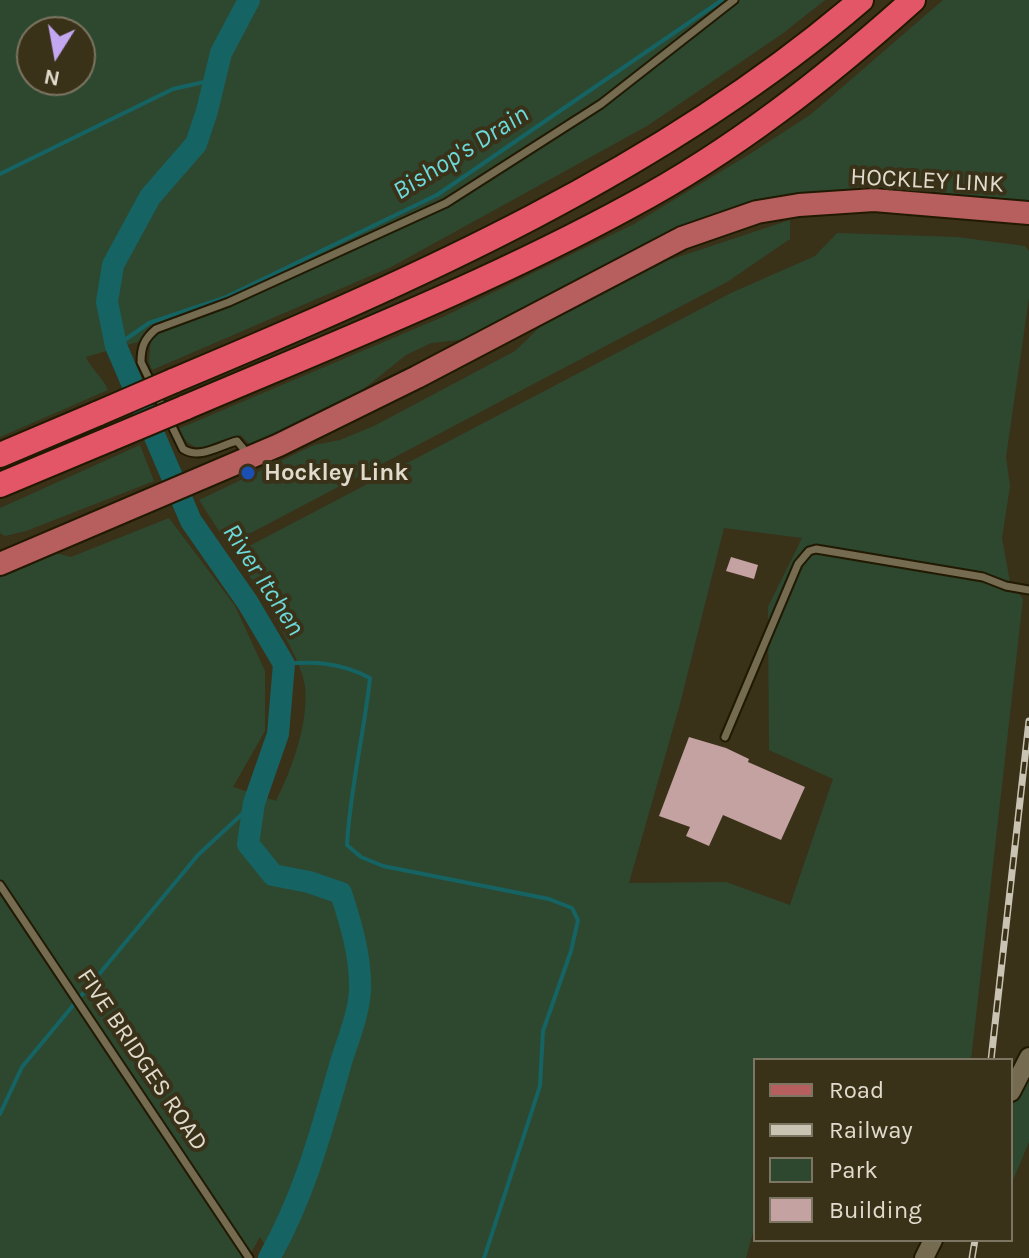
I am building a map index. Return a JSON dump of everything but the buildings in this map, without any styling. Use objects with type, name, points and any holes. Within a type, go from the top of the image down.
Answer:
[{"type":"highway","points":[[0,455],[349,306],[471,248],[631,162],[710,114],[761,80],[861,0]]},
{"type":"highway","points":[[0,485],[497,272],[631,206],[707,160],[788,105],[913,0]]},
{"type":"main road","name":"HOCKLEY LINK","points":[[0,564],[250,458],[417,377],[682,238],[757,212],[799,205],[874,200],[1029,213]]},
{"type":"main road","name":"HOCKLEY LINK","points":[[0,546],[35,550]]},
{"type":"main road","points":[[1013,1088],[1029,1057]]},
{"type":"lane","points":[[250,458],[237,441],[197,453],[188,453],[183,449],[141,362],[146,337],[156,329],[229,302],[446,203],[601,104],[734,0]]},
{"type":"lane","points":[[725,737],[798,564],[809,551],[816,549],[983,577],[1006,586],[1029,590]]},
{"type":"lane","name":"FIVE BRIDGES ROAD","points":[[0,885],[249,1258]]},
{"type":"green space","points":[[0,0],[825,0],[782,34],[647,126],[391,267],[152,370],[149,362],[151,338],[86,357],[108,390],[0,437]]},
{"type":"green space","points":[[943,0],[1029,0],[1029,204],[918,192],[838,191],[776,201],[468,339],[431,343],[406,355],[356,395],[252,447],[241,435],[198,447],[184,439],[178,429],[445,316],[634,224],[810,115]]},
{"type":"green space","points":[[790,220],[790,239],[727,282],[228,545],[199,500],[314,445],[340,440],[374,426],[515,351],[540,327],[669,260]]},
{"type":"green space","points":[[837,233],[957,237],[1025,246],[1029,251],[1029,298],[1006,457],[1010,486],[1002,538],[1010,582],[1023,599],[971,1058],[753,1058],[753,1232],[746,1258],[273,1258],[260,1237],[248,1258],[0,1258],[0,577],[51,552],[71,557],[169,518],[235,606],[265,671],[265,731],[233,787],[276,801],[298,745],[306,700],[305,686],[286,639],[236,553],[731,293],[815,256]],"holes":[[[724,528],[802,538],[768,607],[769,750],[833,779],[790,905],[726,882],[629,883],[680,704]]]},
{"type":"green space","points":[[140,445],[154,481],[26,531],[5,536],[0,533],[0,508]]},
{"type":"green space","points":[[1029,1076],[1029,1142],[1013,1180],[1013,1104]]},
{"type":"waterway","name":"River Itchen","points":[[249,0],[221,53],[196,144],[150,197],[113,265],[107,302],[116,346],[191,521],[248,603],[284,664],[278,734],[254,803],[248,844],[273,875],[309,882],[341,893],[357,953],[360,990],[353,1026],[302,1187],[269,1258]]},
{"type":"waterway","name":"Bishop's Drain","points":[[116,346],[149,323],[224,298],[437,195],[722,0]]},
{"type":"waterway","points":[[0,174],[173,89],[213,80]]},
{"type":"waterway","points":[[284,664],[328,664],[370,678],[347,845],[361,857],[383,866],[549,899],[572,908],[578,920],[571,951],[543,1031],[540,1086],[484,1258]]},
{"type":"waterway","points":[[0,1114],[22,1067],[198,855],[254,803]]},
{"type":"railway","points":[[991,1058],[1029,721]]},
{"type":"railway","points":[[972,1258],[975,1242]]},
{"type":"place","name":"Hockley Link","points":[[248,473]]}]
